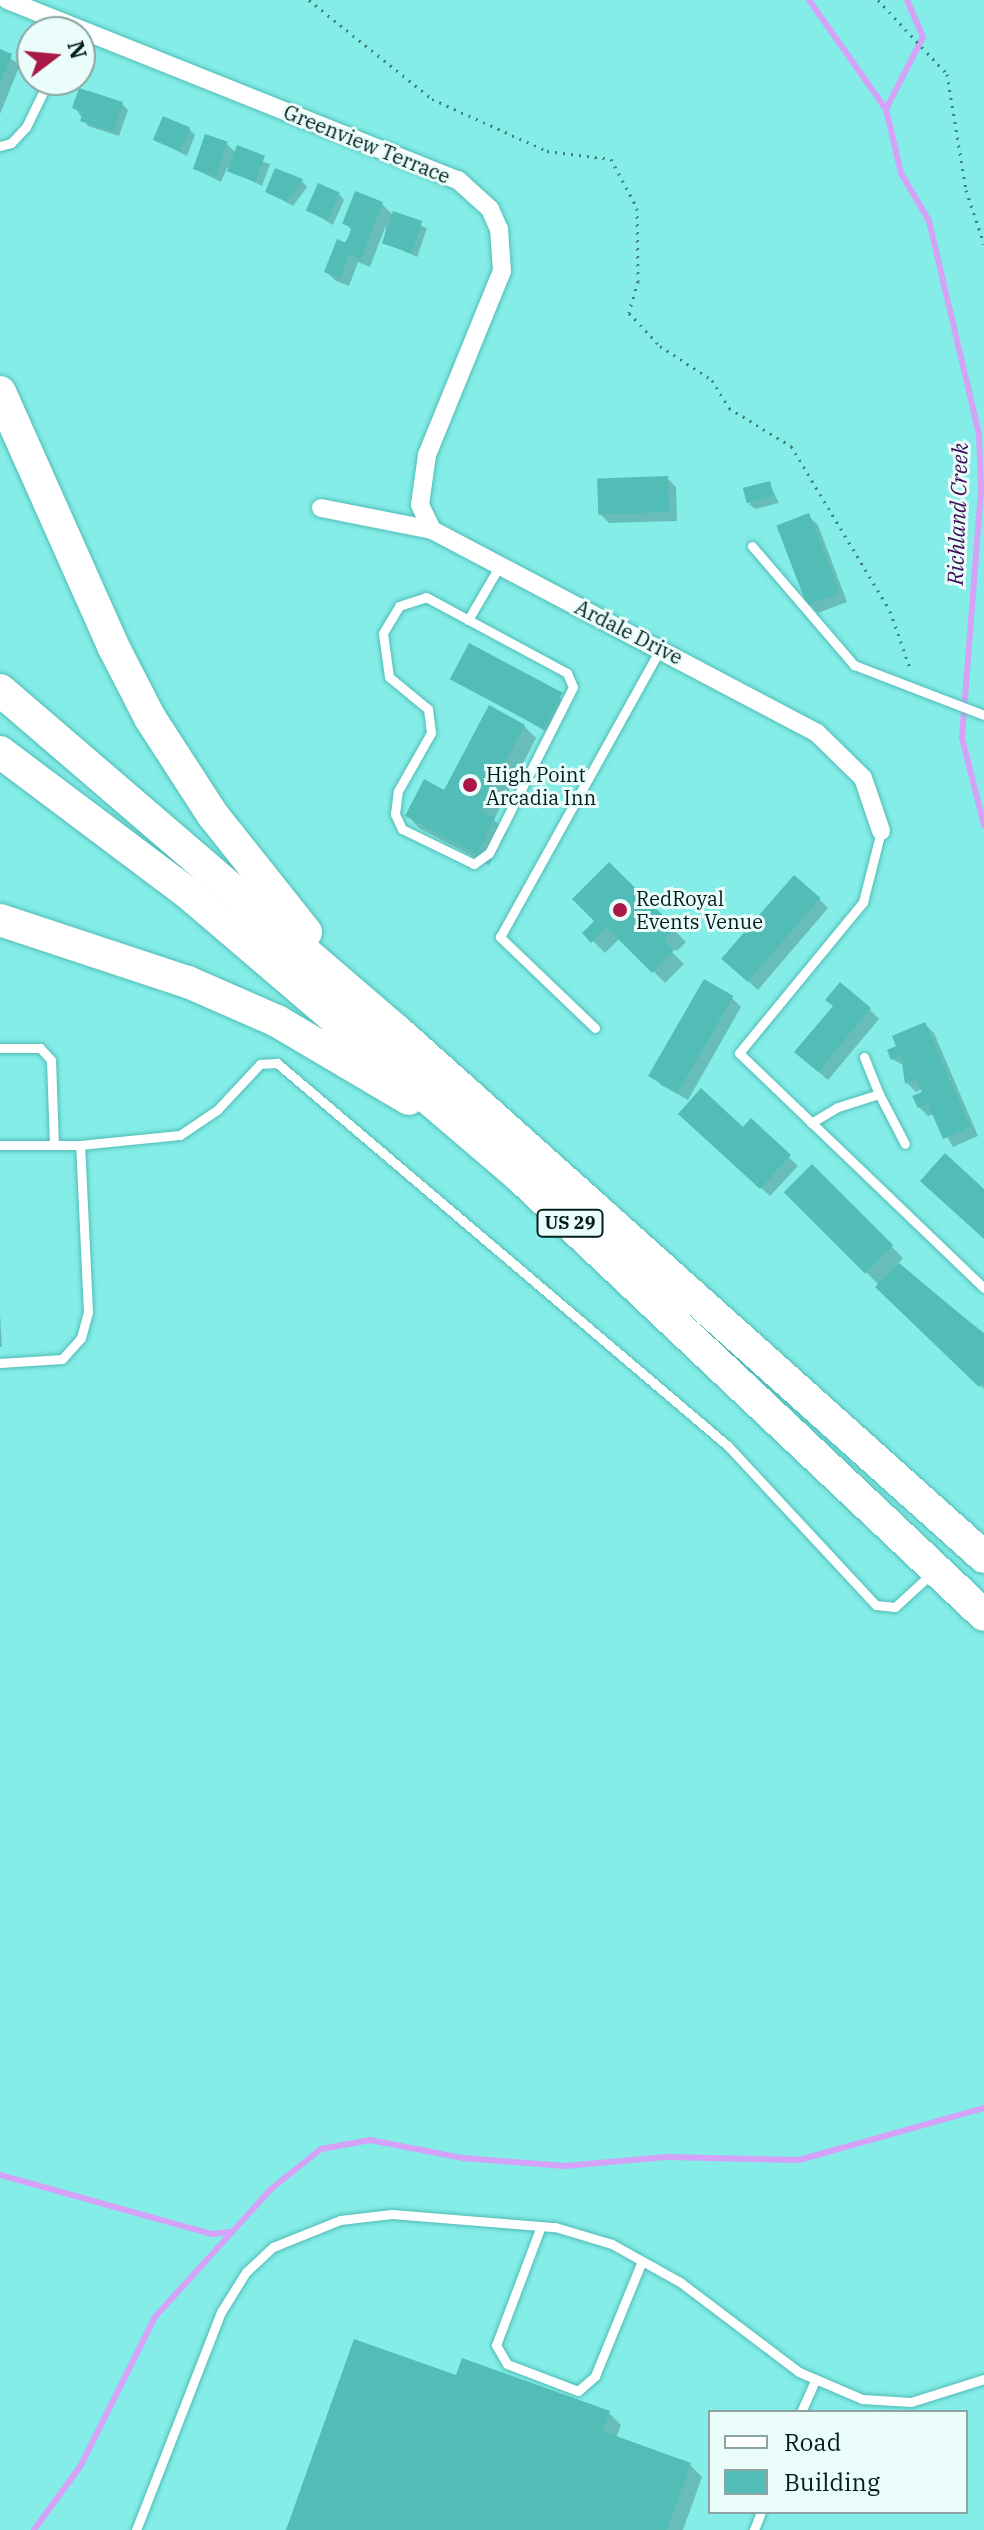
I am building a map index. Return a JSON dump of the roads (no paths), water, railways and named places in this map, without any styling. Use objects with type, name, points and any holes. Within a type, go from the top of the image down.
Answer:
[{"type":"highway","points":[[0,392],[150,718],[271,891],[310,937],[361,983],[397,1031]]},
{"type":"highway","name":"US 29","points":[[0,690],[397,1031],[984,1557]]},
{"type":"highway","name":"US 29","points":[[0,752],[189,894],[528,1184],[984,1615]]},
{"type":"highway","points":[[0,920],[188,982],[277,1021],[463,1131]]},
{"type":"street","name":"Greenview Terrace","points":[[7,0],[42,16]]},
{"type":"street","name":"Greenview Terrace","points":[[96,39],[458,180],[490,209],[499,229],[502,271],[427,455],[420,505],[432,530]]},
{"type":"street","name":"Ardale Drive","points":[[321,508],[432,530],[661,648],[832,742],[863,778],[881,831]]},
{"type":"lane","points":[[0,146],[11,143],[26,127],[41,96]]},
{"type":"lane","points":[[752,546],[854,665],[984,715]]},
{"type":"lane","points":[[468,620],[500,565]]},
{"type":"lane","points":[[426,597],[468,620],[567,673],[573,687],[489,853],[474,864],[402,829],[395,814],[398,791],[431,733],[428,709],[389,677],[383,633],[399,606],[426,597]]},
{"type":"lane","points":[[595,1028],[500,937],[661,648]]},
{"type":"lane","points":[[881,831],[863,902],[739,1053],[984,1288]]},
{"type":"lane","points":[[0,1048],[40,1048],[51,1060],[54,1144]]},
{"type":"lane","points":[[864,1057],[905,1144]]},
{"type":"lane","points":[[0,1145],[80,1145],[180,1135],[217,1110],[260,1064],[277,1063],[728,1446],[876,1605],[895,1607],[936,1569]]},
{"type":"lane","points":[[811,1123],[838,1107],[879,1094]]},
{"type":"lane","points":[[0,1363],[62,1359],[81,1338],[88,1312],[80,1145]]},
{"type":"lane","points":[[136,2530],[221,2312],[246,2272],[273,2247],[340,2220],[392,2214],[541,2226],[612,2244],[680,2282],[815,2380],[862,2399],[911,2402],[984,2379]]},
{"type":"lane","points":[[541,2226],[496,2345],[507,2364],[578,2391],[595,2376],[642,2261]]},
{"type":"lane","points":[[802,2410],[815,2380]]},
{"type":"waterway","name":"Richland Creek","points":[[809,0],[886,109],[901,173],[929,221],[979,435],[981,490],[962,738],[984,825]]},
{"type":"waterway","points":[[886,109],[923,37],[907,0]]},
{"type":"waterway","points":[[34,2530],[81,2465],[155,2317],[271,2189],[321,2149],[370,2140],[463,2158],[565,2166],[666,2157],[799,2160],[984,2108]]},
{"type":"waterway","points":[[0,2175],[212,2234],[231,2232]]},
{"type":"place","name":"High Point Arcadia Inn","points":[[470,785]]},
{"type":"place","name":"RedRoyal Events Venue","points":[[620,910]]}]
